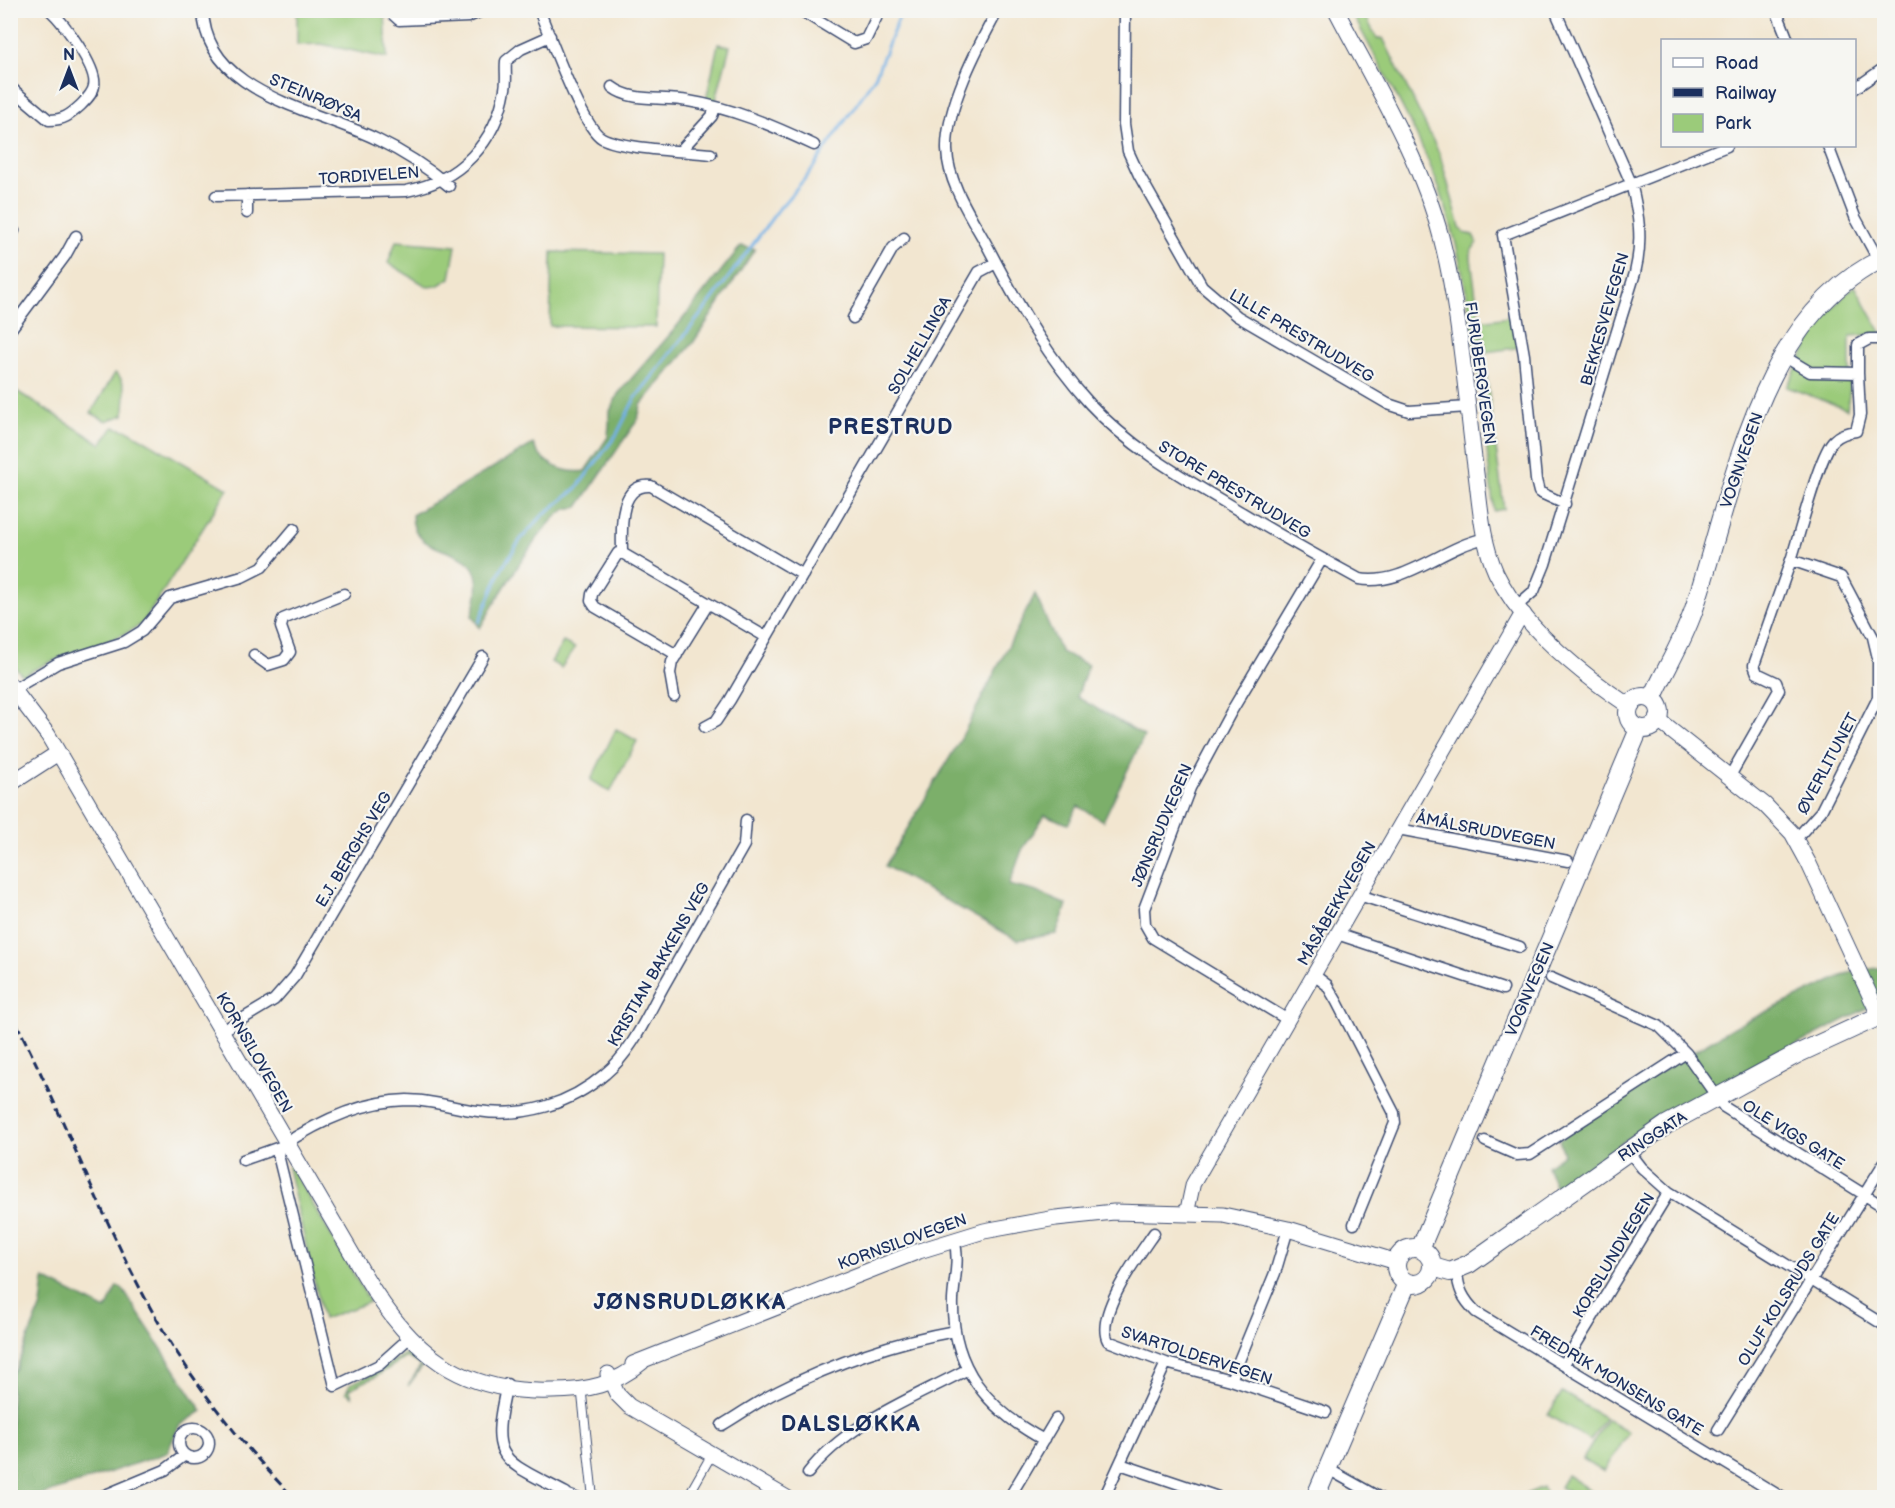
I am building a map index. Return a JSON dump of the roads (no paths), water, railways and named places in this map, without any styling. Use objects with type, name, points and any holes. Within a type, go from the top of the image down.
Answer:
[{"type":"main road","name":"FURUBERGVEGEN","points":[[1336,10],[1406,144],[1429,198],[1451,282],[1486,538],[1495,570],[1521,609],[1570,662],[1591,681],[1629,706]]},
{"type":"main road","name":"VOGNVEGEN","points":[[1652,699],[1692,613],[1743,448],[1785,357],[1825,299],[1847,279],[1882,259]]},
{"type":"main road","points":[[10,784],[58,753],[12,687]]},
{"type":"main road","points":[[1639,698],[1652,699],[1660,708],[1659,721],[1648,729],[1639,729],[1629,720],[1629,706],[1639,698]]},
{"type":"main road","points":[[1659,721],[1774,813],[1796,839],[1883,1022]]},
{"type":"main road","name":"VOGNVEGEN","points":[[1420,1249],[1639,729]]},
{"type":"main road","name":"KORNSILOVEGEN","points":[[58,753],[222,1031],[283,1145],[379,1301],[409,1338],[447,1369],[463,1377],[507,1385],[581,1390],[642,1362],[908,1255],[1020,1223],[1056,1218],[1114,1212],[1187,1212],[1232,1216],[1288,1229],[1397,1262]]},
{"type":"main road","name":"RINGGATA","points":[[1457,1271],[1628,1150],[1716,1097],[1797,1054],[1883,1022]]},
{"type":"main road","points":[[1420,1249],[1431,1259],[1432,1267],[1425,1281],[1407,1283],[1399,1275],[1397,1262],[1405,1250],[1420,1249]]},
{"type":"main road","points":[[1432,1267],[1457,1271]]},
{"type":"main road","points":[[1316,1497],[1407,1283]]},
{"type":"main road","points":[[609,1378],[617,1394],[629,1406],[787,1497]]},
{"type":"street","points":[[10,87],[49,120],[56,120],[70,116],[87,99],[95,85],[90,64],[50,10]]},
{"type":"street","name":"STEINRØYSA","points":[[203,10],[206,34],[213,50],[221,63],[237,78],[270,95],[376,139],[446,183]]},
{"type":"street","points":[[388,10],[399,20],[468,17],[484,10]]},
{"type":"street","points":[[539,10],[592,130],[608,141],[711,154]]},
{"type":"street","points":[[800,10],[854,43],[866,39],[880,10]]},
{"type":"street","name":"STORE PRESTRUDVEG","points":[[998,10],[950,118],[947,151],[957,188],[996,263],[1052,359],[1103,417],[1168,469],[1359,579],[1386,581],[1460,544],[1486,538]]},
{"type":"street","name":"LILLE PRESTRUDVEG","points":[[1125,10],[1124,123],[1128,151],[1139,175],[1203,286],[1223,307],[1237,316],[1388,404],[1409,411],[1468,407]]},
{"type":"street","name":"BEKKESVEVEGEN","points":[[1521,609],[1534,591],[1564,504],[1639,258],[1641,228],[1631,183],[1555,10]]},
{"type":"street","points":[[1776,10],[1788,39]]},
{"type":"street","name":"TORDIVELEN","points":[[216,196],[406,191],[446,183],[491,132],[505,87],[506,61],[521,48],[550,36]]},
{"type":"street","points":[[1856,88],[1884,68]]},
{"type":"street","points":[[612,87],[625,95],[688,100],[767,123],[814,145]]},
{"type":"street","points":[[681,150],[712,116],[715,108]]},
{"type":"street","points":[[1564,504],[1539,492],[1536,480],[1520,331],[1503,235],[1723,147]]},
{"type":"street","points":[[1828,147],[1855,217],[1882,259]]},
{"type":"street","points":[[247,195],[247,213]]},
{"type":"street","points":[[10,330],[65,256],[76,236]]},
{"type":"street","points":[[853,318],[893,248],[904,238]]},
{"type":"street","name":"SOLHELLINGA","points":[[705,727],[716,721],[730,700],[979,272],[996,263]]},
{"type":"street","points":[[1730,776],[1779,690],[1776,682],[1757,673],[1754,665],[1828,449],[1833,440],[1846,432],[1856,431],[1860,415],[1858,345],[1869,339],[1884,339]]},
{"type":"street","points":[[1785,357],[1810,372],[1858,373]]},
{"type":"street","points":[[622,552],[621,522],[626,503],[636,489],[651,486],[803,575]]},
{"type":"street","points":[[12,687],[58,663],[124,642],[142,631],[170,598],[242,577],[262,567],[294,529]]},
{"type":"street","points":[[622,552],[766,637]]},
{"type":"street","points":[[622,552],[614,556],[592,594],[591,601],[595,607],[677,655]]},
{"type":"street","name":"JØNSRUDVEGEN","points":[[1288,1020],[1153,938],[1146,924],[1144,909],[1190,788],[1322,559]]},
{"type":"street","name":"ØVERLITUNET","points":[[1791,560],[1841,577],[1873,637],[1878,658],[1878,698],[1821,811],[1796,839]]},
{"type":"street","points":[[254,655],[268,664],[284,660],[290,652],[281,627],[283,619],[344,594]]},
{"type":"street","points":[[674,696],[670,673],[677,655],[708,604]]},
{"type":"street","name":"MÅSÅBEKKVEGEN","points":[[1187,1212],[1193,1184],[1519,619],[1521,609]]},
{"type":"street","name":"E.J. BERGHS VEG","points":[[222,1031],[274,1000],[296,976],[483,657]]},
{"type":"street","name":"KRISTIAN BAKKENS VEG","points":[[283,1145],[342,1114],[386,1103],[431,1102],[475,1111],[512,1113],[546,1108],[583,1090],[607,1073],[632,1041],[744,845],[746,820]]},
{"type":"street","name":"ÅMÅLSRUDVEGEN","points":[[1398,829],[1568,861]]},
{"type":"street","points":[[1359,895],[1520,947]]},
{"type":"street","points":[[1337,934],[1503,989]]},
{"type":"street","points":[[1314,975],[1327,985],[1394,1113],[1393,1135],[1354,1224]]},
{"type":"street","name":"OLE VIGS GATE","points":[[1551,978],[1659,1026],[1686,1053],[1724,1107],[1884,1207]]},
{"type":"street","points":[[1485,1141],[1517,1155],[1530,1154],[1686,1053]]},
{"type":"street","points":[[243,1160],[283,1145]]},
{"type":"street","points":[[283,1145],[278,1155],[335,1386],[379,1365],[409,1338]]},
{"type":"street","points":[[1628,1150],[1642,1168],[1669,1191],[1884,1325]]},
{"type":"street","name":"OLUF KOLSRUDS GATE","points":[[1718,1430],[1884,1163]]},
{"type":"street","name":"KORSLUNDVEGEN","points":[[1564,1364],[1669,1191]]},
{"type":"street","points":[[1231,1380],[1275,1273],[1288,1229]]},
{"type":"street","name":"SVARTOLDERVEGEN","points":[[1154,1233],[1123,1282],[1104,1327],[1108,1341],[1166,1363],[1231,1380],[1326,1412]]},
{"type":"street","points":[[954,1240],[957,1252],[953,1302],[955,1331],[968,1368],[977,1386],[994,1408],[1018,1426],[1044,1440]]},
{"type":"street","name":"FREDRIK MONSENS GATE","points":[[1457,1271],[1458,1286],[1465,1300],[1476,1312],[1783,1497]]},
{"type":"street","points":[[722,1425],[775,1393],[829,1368],[912,1338],[955,1331]]},
{"type":"street","points":[[1104,1497],[1166,1363]]},
{"type":"street","points":[[808,1473],[825,1453],[849,1434],[968,1368]]},
{"type":"street","points":[[507,1385],[497,1438],[504,1456],[566,1493],[580,1497]]},
{"type":"street","points":[[582,1395],[592,1497]]},
{"type":"street","points":[[1010,1497],[1056,1419]]},
{"type":"street","points":[[98,1497],[165,1470],[185,1455]]},
{"type":"street","points":[[687,1497],[708,1461]]},
{"type":"street","points":[[1120,1464],[1221,1497]]},
{"type":"street","points":[[1328,1469],[1380,1497]]},
{"type":"waterway","points":[[479,622],[502,568],[521,539],[543,515],[576,489],[617,434],[634,400],[778,210],[808,175],[875,77],[902,10]]},
{"type":"railway","points":[[10,1011],[114,1235],[166,1335],[198,1384],[234,1431],[294,1498]]},
{"type":"district","name":"PRESTRUD","points":[[891,426]]},
{"type":"district","name":"JØNSRUDLØKKA","points":[[690,1301]]},
{"type":"district","name":"DALSLØKKA","points":[[851,1423]]}]
